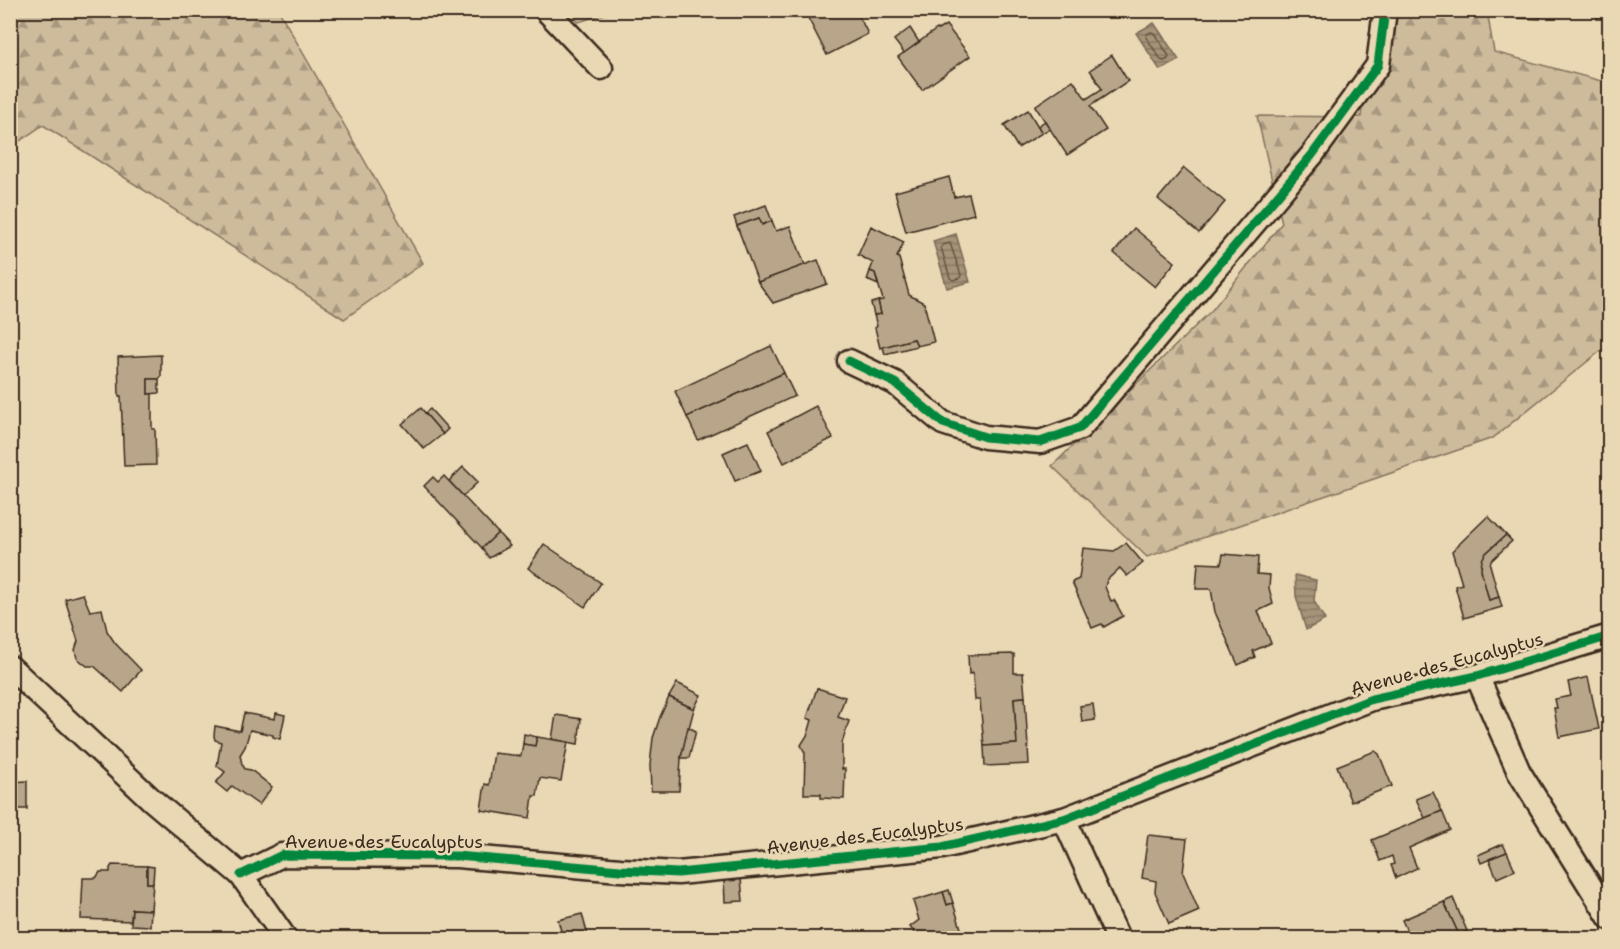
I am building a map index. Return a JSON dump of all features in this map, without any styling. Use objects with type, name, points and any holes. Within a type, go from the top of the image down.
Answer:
[{"type":"street","points":[[546,10],[601,68]]},
{"type":"street","points":[[849,361],[895,383],[943,423],[985,437],[1040,442],[1080,428],[1312,155],[1378,65],[1385,10]]},
{"type":"street","name":"Avenue des Eucalyptus","points":[[242,875],[282,855],[457,856],[678,873],[942,847],[1064,819],[1372,699],[1477,676],[1610,636]]},
{"type":"street","points":[[10,667],[152,800],[242,875],[285,939]]},
{"type":"street","points":[[1477,676],[1519,772],[1610,918]]},
{"type":"street","points":[[1064,819],[1118,939]]},
{"type":"green space","points":[[11,10],[279,11],[423,263],[344,319],[43,125],[11,147]]},
{"type":"green space","points":[[567,11],[614,11],[579,22]]},
{"type":"green space","points":[[1374,11],[1487,11],[1494,52],[1609,83],[1609,344],[1493,438],[1147,557],[1052,466],[1212,310],[1282,223],[1257,116],[1361,117]]},
{"type":"water","points":[[1154,23],[1179,60],[1160,70],[1136,33]]},
{"type":"water","points":[[956,234],[970,282],[947,288],[933,241]]},
{"type":"water","points":[[1295,575],[1316,580],[1314,601],[1325,620],[1306,630],[1296,596]]},
{"type":"building","points":[[804,10],[856,10],[868,34],[827,55]]},
{"type":"building","points":[[1515,10],[1540,10],[1540,19],[1515,18]]},
{"type":"building","points":[[1597,10],[1610,10],[1610,19],[1597,19]]},
{"type":"building","points":[[946,25],[970,56],[922,90],[898,57]]},
{"type":"building","points":[[910,28],[919,42],[904,53],[894,40]]},
{"type":"building","points":[[1112,55],[1128,81],[1090,106],[1106,130],[1067,155],[1035,106],[1073,80],[1086,99],[1102,89],[1090,70]]},
{"type":"building","points":[[1028,110],[1042,133],[1018,148],[1004,125]]},
{"type":"building","points":[[1045,121],[1050,129],[1042,133],[1038,126]]},
{"type":"building","points":[[1184,168],[1225,202],[1199,233],[1158,199]]},
{"type":"building","points":[[949,177],[954,197],[969,194],[974,214],[906,232],[895,192]]},
{"type":"building","points":[[766,205],[772,221],[762,225],[759,218],[737,226],[734,217]]},
{"type":"building","points":[[759,218],[762,225],[772,221],[776,231],[790,226],[805,265],[758,282],[737,226]]},
{"type":"building","points":[[871,226],[904,242],[897,257],[909,295],[924,303],[934,342],[917,346],[914,339],[880,348],[874,315],[881,314],[878,301],[883,300],[875,273],[870,271],[873,263],[858,255]]},
{"type":"building","points":[[1134,228],[1175,262],[1155,287],[1114,253]]},
{"type":"building","points":[[818,260],[827,284],[773,303],[758,282]]},
{"type":"building","points":[[870,271],[875,273],[878,285],[867,280]]},
{"type":"building","points":[[878,301],[881,314],[874,315],[871,303]]},
{"type":"building","points":[[914,339],[917,346],[885,354],[883,347]]},
{"type":"building","points":[[771,346],[784,373],[687,417],[675,391]]},
{"type":"building","points":[[161,355],[161,377],[148,379],[148,394],[152,393],[152,429],[155,429],[156,465],[124,466],[118,357]]},
{"type":"building","points":[[784,373],[795,396],[698,440],[687,417]]},
{"type":"building","points":[[148,379],[159,379],[159,393],[148,394]]},
{"type":"building","points":[[816,406],[833,438],[784,463],[768,431]]},
{"type":"building","points":[[421,408],[443,434],[424,449],[402,424]]},
{"type":"building","points":[[430,409],[448,429],[443,434],[425,413]]},
{"type":"building","points":[[748,442],[761,471],[735,481],[723,453]]},
{"type":"building","points":[[463,467],[478,482],[463,496],[449,481]]},
{"type":"building","points":[[444,476],[498,533],[482,548],[424,486],[433,477],[438,482]]},
{"type":"building","points":[[1488,516],[1506,535],[1485,554],[1481,565],[1489,600],[1499,597],[1502,607],[1464,618],[1455,586],[1462,584],[1452,551]]},
{"type":"building","points":[[498,533],[510,546],[489,558],[482,548]]},
{"type":"building","points":[[1506,535],[1512,541],[1491,561],[1490,565],[1499,597],[1489,600],[1481,570],[1482,560],[1485,554]]},
{"type":"building","points":[[1126,543],[1143,563],[1127,576],[1120,568],[1107,580],[1105,587],[1111,601],[1114,600],[1123,616],[1104,627],[1102,624],[1092,628],[1072,582],[1079,579],[1083,548],[1114,551]]},
{"type":"building","points":[[544,544],[601,583],[585,607],[528,568]]},
{"type":"building","points":[[1223,554],[1258,557],[1257,574],[1270,575],[1269,588],[1273,604],[1258,611],[1271,643],[1253,651],[1255,657],[1238,665],[1215,612],[1211,589],[1196,589],[1198,563],[1221,564]]},
{"type":"building","points":[[83,594],[90,611],[102,609],[107,631],[115,643],[141,670],[123,692],[94,666],[87,666],[77,658],[75,650],[78,641],[65,599]]},
{"type":"building","points":[[1014,654],[1014,673],[1023,673],[1025,697],[1014,698],[1017,744],[984,746],[980,700],[975,700],[973,673],[969,674],[968,655]]},
{"type":"building","points":[[1588,677],[1599,729],[1559,737],[1554,708],[1557,708],[1555,699],[1571,696],[1568,682]]},
{"type":"building","points":[[677,683],[701,695],[694,709],[669,697]]},
{"type":"building","points":[[817,688],[845,697],[838,717],[849,721],[842,743],[842,769],[845,769],[844,799],[821,798],[821,794],[804,794],[805,753],[801,745],[808,734],[812,720],[807,718]]},
{"type":"building","points":[[669,697],[694,709],[681,758],[679,791],[651,791],[650,765],[653,738]]},
{"type":"building","points":[[1025,697],[1029,764],[985,766],[984,746],[1017,744],[1014,698]]},
{"type":"building","points":[[1093,704],[1095,720],[1082,722],[1080,706]]},
{"type":"building","points":[[244,713],[275,719],[276,713],[285,715],[280,739],[273,735],[250,730],[240,755],[245,769],[251,770],[272,787],[259,805],[232,786],[227,792],[216,783],[225,772],[217,766],[221,742],[215,740],[215,726],[240,731]]},
{"type":"building","points":[[556,715],[581,719],[578,744],[552,739]]},
{"type":"building","points":[[688,727],[696,731],[689,758],[681,758]]},
{"type":"building","points":[[524,734],[537,737],[535,746],[523,744]]},
{"type":"building","points":[[537,737],[568,742],[561,781],[540,778],[537,796],[533,796],[530,818],[481,810],[485,784],[489,785],[494,753],[521,756],[523,744],[535,746]]},
{"type":"building","points":[[1375,751],[1379,754],[1392,786],[1351,802],[1337,766]]},
{"type":"building","points":[[27,781],[27,809],[10,809],[10,782]]},
{"type":"building","points":[[1433,792],[1442,811],[1425,818],[1416,799]]},
{"type":"building","points":[[1442,811],[1450,830],[1409,848],[1417,868],[1396,878],[1391,865],[1394,864],[1392,856],[1380,861],[1372,840]]},
{"type":"building","points":[[1148,835],[1187,839],[1183,873],[1199,911],[1169,924],[1155,892],[1156,881],[1142,878]]},
{"type":"building","points":[[1503,844],[1507,852],[1481,863],[1478,855]]},
{"type":"building","points":[[1507,852],[1515,870],[1497,878],[1489,859]]},
{"type":"building","points":[[112,865],[147,866],[147,883],[153,883],[151,910],[132,909],[131,921],[81,919],[83,878],[96,878],[100,872],[110,872]]},
{"type":"building","points":[[147,866],[154,867],[153,883],[147,883]]},
{"type":"building","points":[[724,879],[741,879],[743,901],[725,902]]},
{"type":"building","points":[[949,890],[953,903],[947,905],[943,892]]},
{"type":"building","points":[[943,892],[947,905],[953,903],[964,938],[918,938],[910,927],[919,920],[913,901]]},
{"type":"building","points":[[1453,898],[1467,931],[1459,935],[1444,902]]},
{"type":"building","points":[[1444,902],[1459,935],[1449,938],[1410,938],[1402,920]]},
{"type":"building","points":[[132,909],[151,910],[150,926],[131,925]]},
{"type":"building","points":[[582,914],[588,936],[563,938],[558,920]]},
{"type":"cycle path","points":[[849,361],[895,383],[943,423],[985,437],[1040,442],[1080,428],[1312,155],[1378,65],[1385,10]]},
{"type":"cycle path","points":[[241,875],[282,855],[457,856],[678,873],[942,847],[1064,819],[1372,699],[1477,676],[1610,636]]}]
